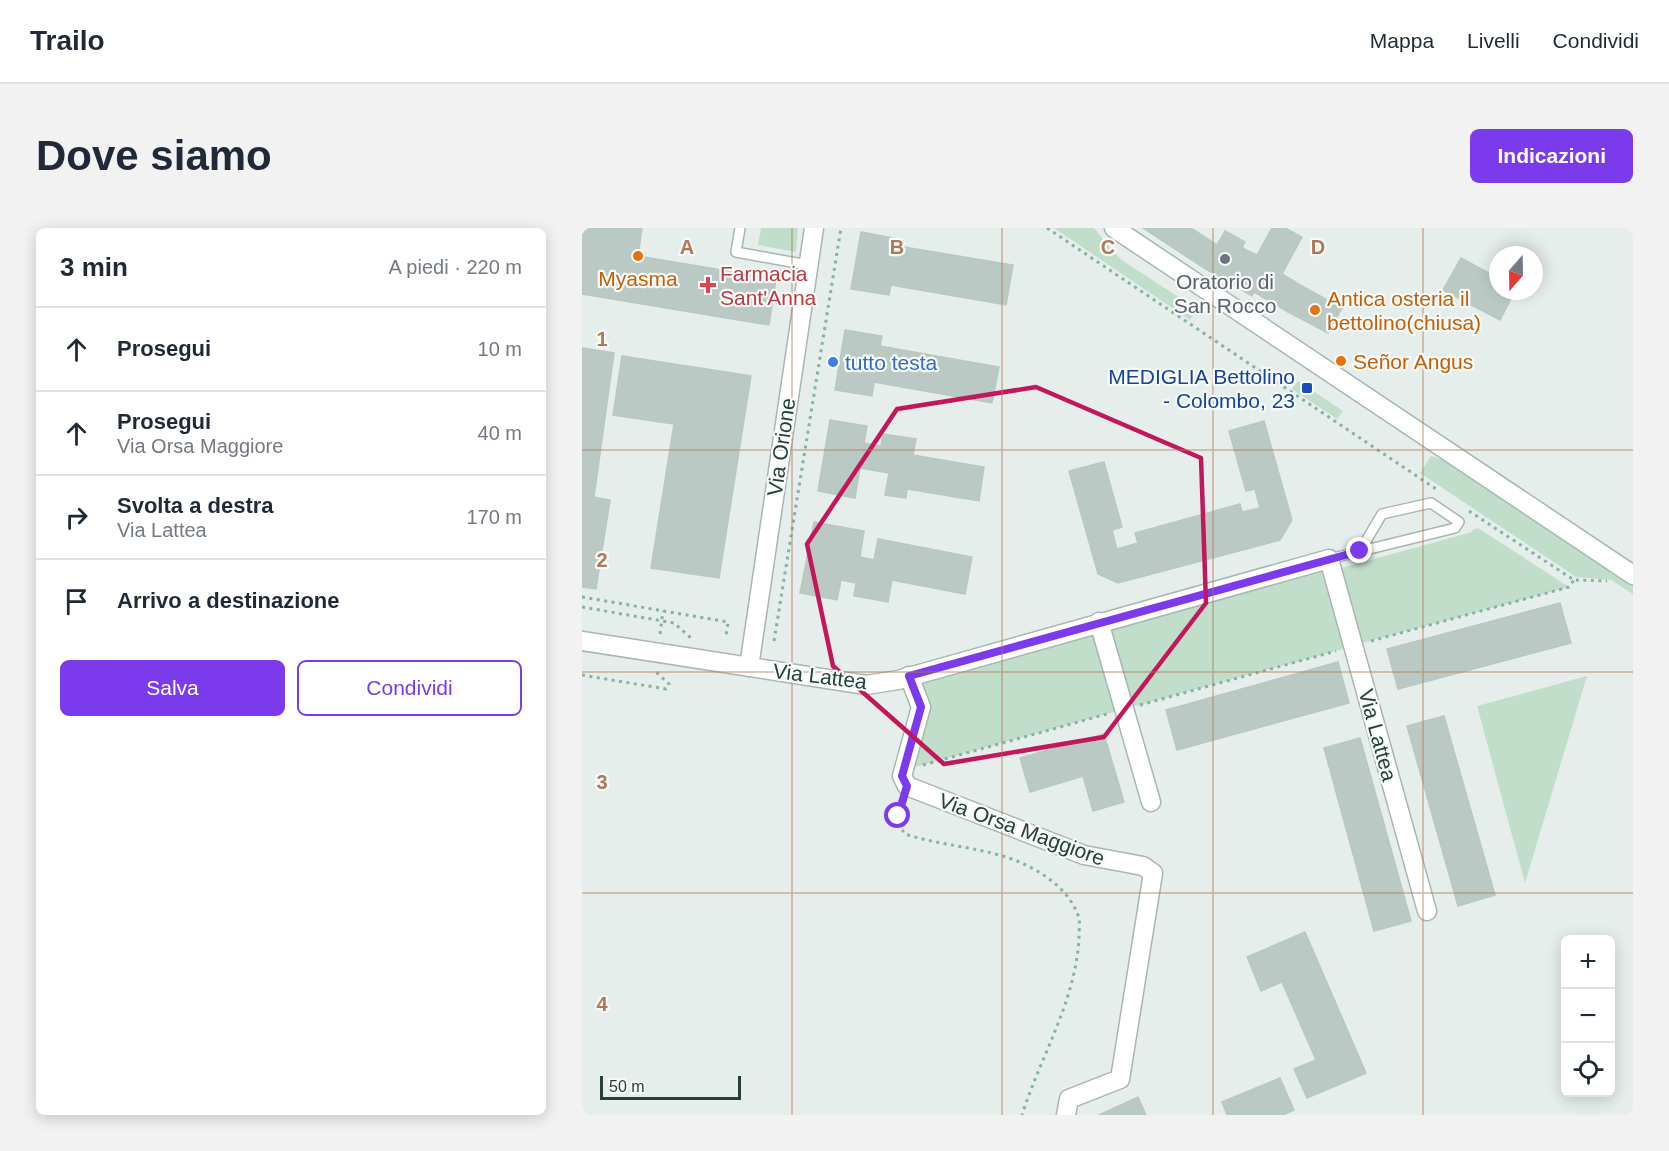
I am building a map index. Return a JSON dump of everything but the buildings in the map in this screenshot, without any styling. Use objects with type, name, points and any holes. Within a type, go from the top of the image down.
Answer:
[{"type":"street","name":"Via Orione","points":[[749,667],[814,228]]},
{"type":"street","points":[[1114,228],[1633,575]]},
{"type":"street","name":"Via Lattea","points":[[582,641],[866,685],[909,676],[1329,559],[1426,911]]},
{"type":"street","points":[[1099,622],[1151,802]]},
{"type":"street","points":[[905,778],[921,707],[909,676]]},
{"type":"street","name":"Via Orsa Maggiore","points":[[905,778],[1084,855],[1152,870],[1154,876],[1120,1079],[1069,1099],[1066,1115]]},
{"type":"lane","points":[[740,228],[736,252],[808,265]]},
{"type":"lane","name":"Via Lattea","points":[[1329,559],[1455,528],[1459,522],[1431,503],[1382,514],[1360,551]]},
{"type":"path","points":[[774,641],[841,228]]},
{"type":"path","points":[[1047,228],[1437,490]]},
{"type":"path","points":[[1466,509],[1574,580],[1611,581]]},
{"type":"path","points":[[1022,1115],[1031,1087],[1058,1028],[1070,987],[1078,951],[1079,919],[1059,886],[1026,866],[1009,858],[905,834],[897,823],[905,778],[1124,710],[1569,586],[1574,580]]},
{"type":"path","points":[[582,597],[728,622],[726,636]]},
{"type":"path","points":[[582,607],[674,623],[713,661]]},
{"type":"path","points":[[659,639],[663,611]]},
{"type":"path","points":[[582,675],[666,690],[669,684],[654,672],[655,667]]},
{"type":"highlighted area","points":[[1036,387],[1201,458],[1206,603],[1104,737],[944,764],[833,666],[807,544],[897,409]]},
{"type":"green space","points":[[761,228],[798,228],[796,252],[758,245]]},
{"type":"green space","points":[[1054,228],[1094,228],[1120,259],[1197,309],[1190,320]]},
{"type":"green space","points":[[1298,381],[1343,411],[1337,419],[1292,389]]},
{"type":"green space","points":[[1431,456],[1443,460],[1633,586],[1633,594],[1611,580],[1576,577],[1420,473]]},
{"type":"green space","points":[[1478,528],[1569,587],[1355,645],[1334,570],[1472,532]]},
{"type":"green space","points":[[1329,559],[1353,646],[904,770],[921,707],[909,676]]},
{"type":"green space","points":[[1587,676],[1525,883],[1477,706]]},
{"type":"place","name":"Myasma","points":[[638,256]]},
{"type":"place","name":"Oratorio di San Rocco","points":[[1225,259]]},
{"type":"place","name":"Farmacia Sant'Anna","points":[[708,285]]},
{"type":"place","name":"Antica osteria il bettolino(chiusa)","points":[[1315,310]]},
{"type":"place","name":"Señor Angus","points":[[1341,361]]},
{"type":"place","name":"tutto testa","points":[[833,362]]},
{"type":"place","name":"MEDIGLIA Bettolino - Colombo, 23","points":[[1307,388]]},
{"type":"route","points":[[898,816],[907,786],[902,776],[921,707],[909,676],[1360,551]]}]
